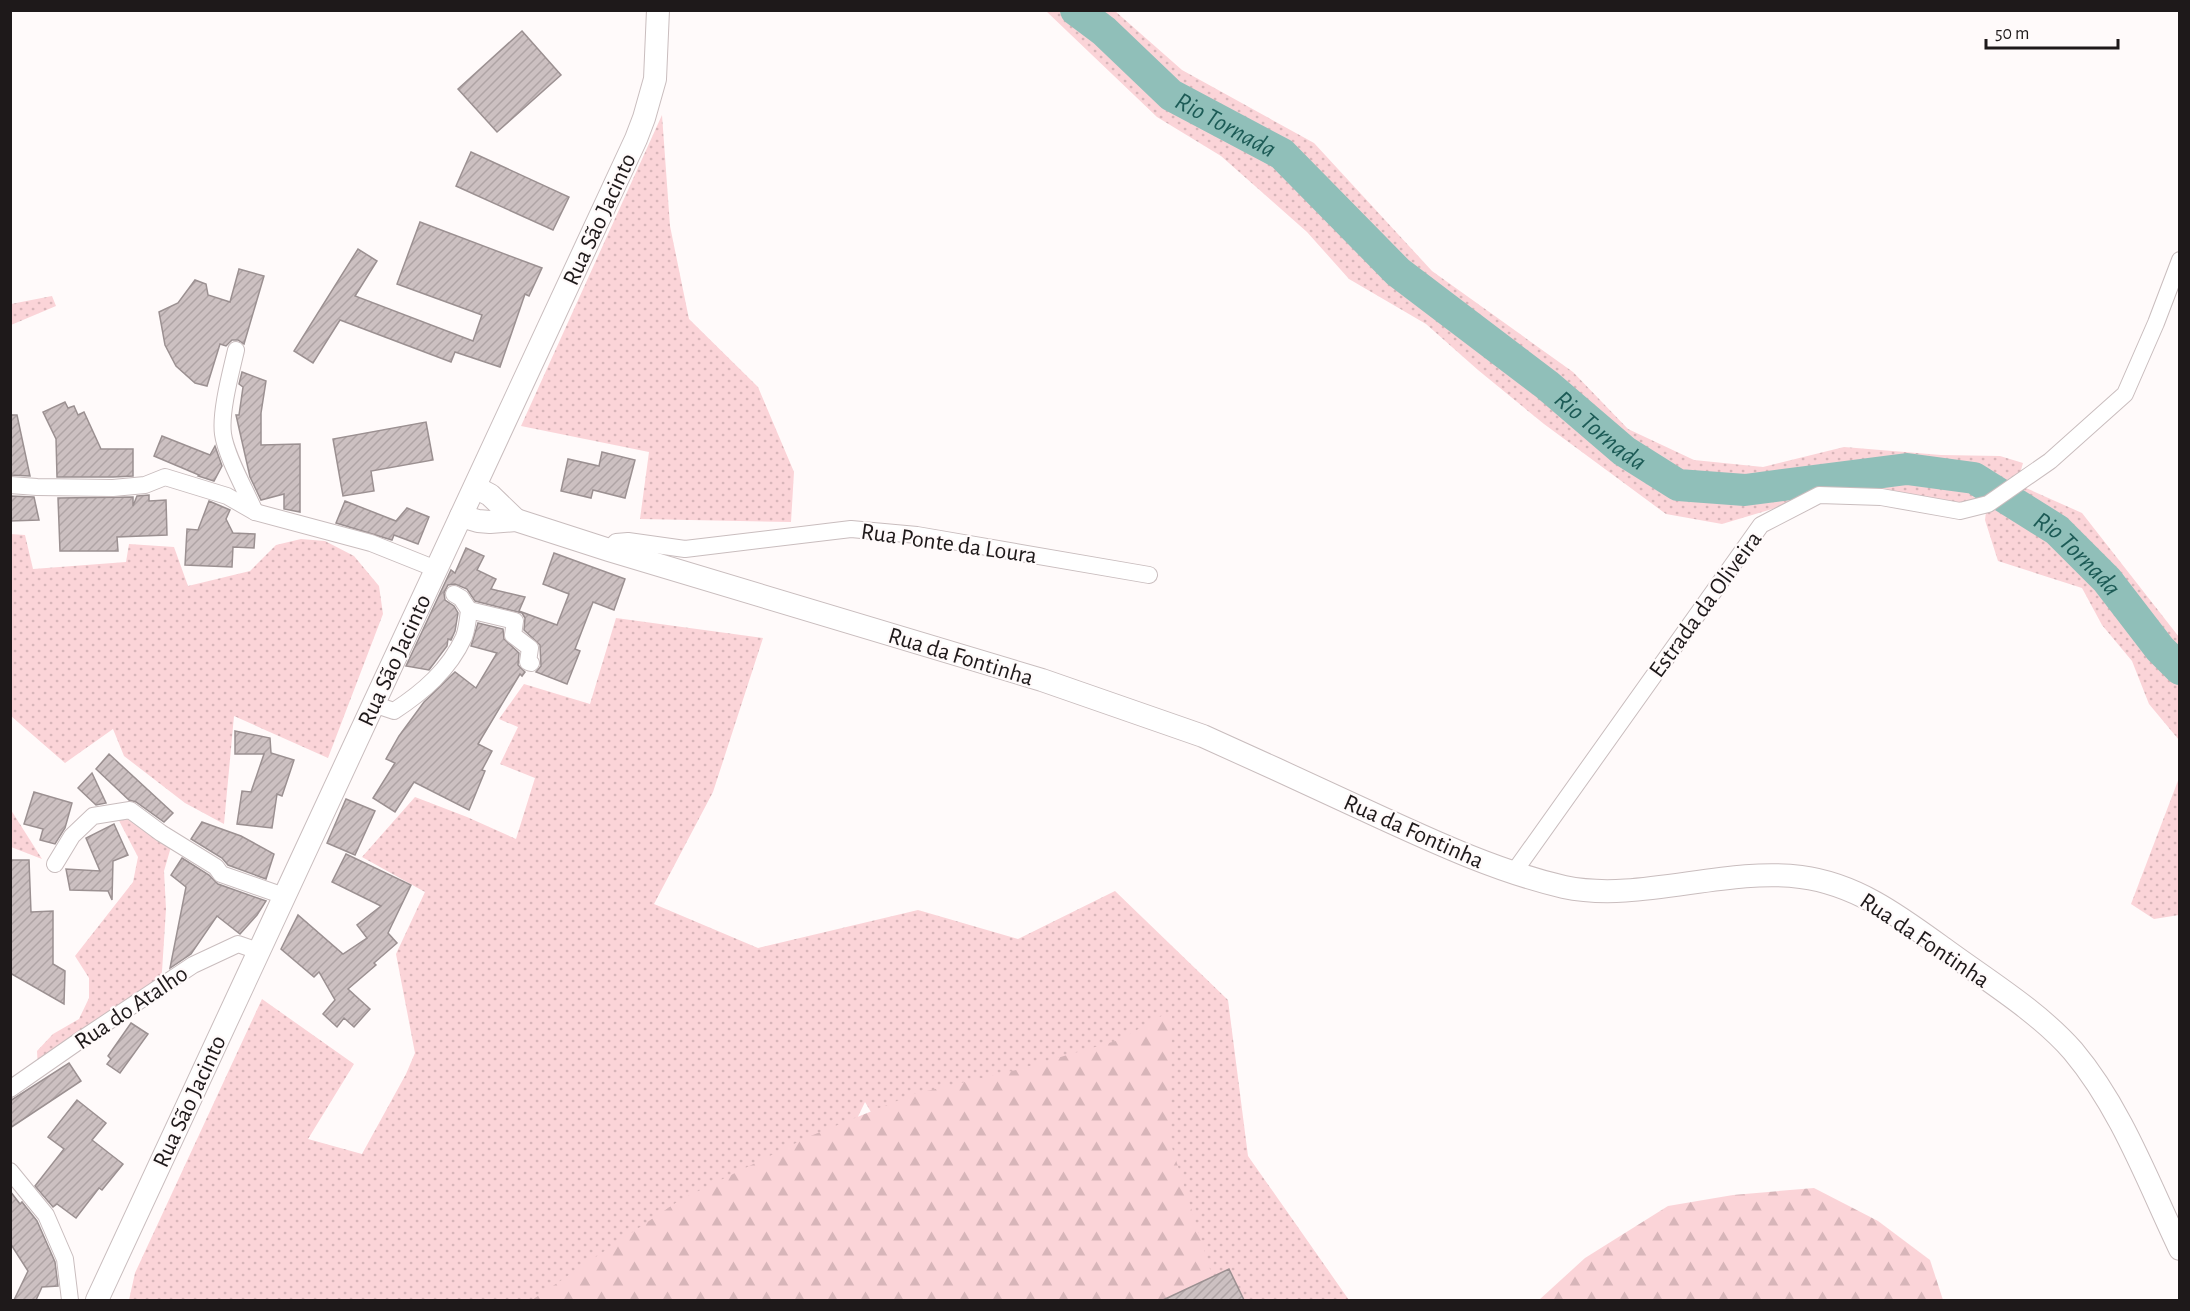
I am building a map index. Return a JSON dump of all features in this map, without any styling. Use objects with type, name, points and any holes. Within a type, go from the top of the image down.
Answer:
[{"type":"street","name":"Rua São Jacinto","points":[[97,1300],[645,118],[655,79],[658,10]]},
{"type":"street","name":"Estrada da Oliveira","points":[[1514,872],[1761,525],[1820,495],[1881,497],[1960,511],[1988,504],[2050,461],[2125,394],[2180,260]]},
{"type":"street","points":[[236,350],[226,392],[223,433],[255,513]]},
{"type":"street","points":[[10,485],[113,488],[145,486],[165,477],[227,496],[255,513],[371,543],[436,569]]},
{"type":"street","name":"Rua da Fontinha","points":[[475,487],[490,495],[516,520]]},
{"type":"street","name":"Rua da Fontinha","points":[[461,516],[490,522],[516,520],[1031,677],[1203,736],[1472,859],[1567,887],[1595,890],[1651,888],[1729,878],[1800,877],[1850,890],[1874,900],[2033,1014],[2072,1050],[2096,1083],[2121,1125],[2180,1249]]},
{"type":"street","name":"Rua Ponte da Loura","points":[[609,550],[616,542],[627,541],[685,549],[851,529],[918,535],[1149,575]]},
{"type":"street","points":[[373,704],[394,711],[420,693],[449,663],[465,635],[469,610],[461,598],[454,594]]},
{"type":"street","points":[[469,610],[515,621],[513,635],[530,648],[528,662],[531,663]]},
{"type":"street","points":[[55,864],[72,836],[93,816],[130,810],[161,833],[216,867],[221,874],[284,896]]},
{"type":"street","name":"Rua do Atalho","points":[[10,1089],[193,965],[238,944],[258,951]]},
{"type":"street","points":[[10,1171],[46,1215],[65,1259],[70,1300]]},
{"type":"green space","points":[[1046,11],[1115,11],[1182,70],[1314,143],[1432,271],[1573,372],[1628,429],[1694,460],[1763,467],[1844,447],[1941,455],[2000,456],[2023,463],[2017,484],[2082,513],[2179,637],[2179,740],[2149,704],[2132,661],[2102,625],[2082,588],[1998,561],[1985,520],[1987,504],[1819,495],[1722,524],[1666,514],[1544,424],[1426,324],[1349,279],[1307,232],[1221,156],[1157,117]]},
{"type":"green space","points":[[662,115],[670,226],[689,319],[758,387],[794,472],[791,522],[640,519],[649,452],[521,426]]},
{"type":"green space","points":[[52,296],[56,306],[11,325],[11,304]]},
{"type":"green space","points":[[10,534],[25,535],[33,569],[126,562],[129,544],[174,547],[188,586],[250,571],[276,545],[301,539],[325,541],[354,556],[379,586],[383,614],[328,758],[234,716],[224,824],[185,803],[124,756],[113,729],[65,763],[11,716]]},
{"type":"green space","points":[[616,618],[763,638],[713,792],[654,904],[758,948],[918,910],[1018,939],[1115,891],[1228,1000],[1248,1156],[1349,1300],[983,1300],[865,1102],[803,1231],[558,1300],[129,1300],[135,1273],[262,999],[354,1064],[308,1139],[362,1154],[415,1053],[396,954],[425,892],[362,857],[415,797],[516,839],[535,778],[500,764],[518,727],[499,719],[524,684],[590,704]]},
{"type":"green space","points":[[2179,778],[2179,915],[2154,919],[2131,904]]},
{"type":"green space","points":[[11,810],[42,859],[11,847]]},
{"type":"green space","points":[[130,810],[173,840],[164,871],[166,909],[161,987],[38,1069],[37,1051],[53,1034],[79,1019],[89,998],[89,978],[75,956],[133,882],[138,857],[115,813]]},
{"type":"green space","points":[[1172,1010],[1170,1141],[1215,1285],[1225,1300],[532,1300],[680,1200],[808,1137],[914,1094],[1016,1070],[1119,1040]]},
{"type":"green space","points":[[1814,1188],[1878,1221],[1930,1260],[1943,1300],[1539,1300],[1585,1258],[1668,1206],[1733,1195]]},
{"type":"building","points":[[522,31],[561,75],[497,132],[458,89]]},
{"type":"building","points":[[471,152],[569,197],[553,230],[456,186]]},
{"type":"building","points":[[420,222],[542,268],[529,296],[525,294],[500,367],[455,352],[451,362],[340,320],[313,363],[294,351],[358,249],[377,261],[355,296],[473,341],[482,315],[397,284]]},
{"type":"building","points":[[239,269],[264,276],[244,344],[238,340],[232,340],[226,346],[220,344],[207,386],[195,383],[176,366],[165,345],[159,312],[178,303],[195,280],[206,284],[208,295],[230,302]]},
{"type":"building","points":[[242,372],[266,381],[261,413],[261,445],[300,444],[300,512],[284,509],[284,494],[261,500],[250,477],[236,415],[239,415],[243,387],[239,384]]},
{"type":"building","points":[[65,402],[68,408],[74,406],[78,415],[84,412],[101,449],[133,449],[133,476],[57,477],[56,439],[43,412]]},
{"type":"building","points":[[10,415],[17,415],[30,476],[10,475]]},
{"type":"building","points":[[426,422],[433,460],[371,471],[374,491],[343,496],[333,439]]},
{"type":"building","points":[[162,436],[210,455],[215,446],[222,466],[214,481],[154,456]]},
{"type":"building","points":[[602,452],[635,460],[625,498],[593,490],[591,498],[561,491],[568,459],[599,466]]},
{"type":"building","points":[[149,495],[149,501],[166,500],[167,535],[117,537],[118,551],[60,551],[58,498],[133,497],[133,506],[137,496]]},
{"type":"building","points":[[10,496],[34,497],[39,520],[10,521]]},
{"type":"building","points":[[209,501],[230,510],[226,519],[233,533],[255,534],[254,548],[233,547],[232,567],[185,565],[187,529],[198,530]]},
{"type":"building","points":[[345,501],[396,521],[407,508],[429,517],[418,544],[394,535],[392,540],[336,523]]},
{"type":"building","points":[[466,548],[484,556],[477,570],[496,579],[491,589],[525,597],[519,611],[557,625],[569,594],[543,584],[554,553],[625,579],[614,610],[593,602],[575,649],[580,651],[567,684],[536,672],[541,666],[540,645],[524,630],[525,618],[522,613],[475,601],[467,589],[455,584],[448,585],[444,593],[445,600],[454,606],[458,613],[451,640],[448,639],[447,646],[429,670],[406,666],[451,570],[455,573]]},
{"type":"building","points":[[478,623],[503,629],[504,639],[519,653],[518,665],[525,672],[522,676],[520,674],[478,744],[492,751],[482,770],[485,771],[469,810],[414,782],[395,812],[373,798],[395,763],[386,759],[399,736],[424,702],[455,672],[476,688],[497,653],[471,646]]},
{"type":"building","points":[[235,731],[270,738],[271,753],[294,760],[282,796],[277,794],[272,828],[237,824],[242,791],[251,792],[264,754],[235,754]]},
{"type":"building","points":[[109,754],[173,813],[164,822],[136,802],[129,800],[96,769]]},
{"type":"building","points":[[92,773],[106,803],[96,805],[78,788]]},
{"type":"building","points":[[34,792],[72,803],[65,828],[55,844],[40,840],[43,829],[24,824]]},
{"type":"building","points":[[346,799],[375,811],[355,855],[327,843]]},
{"type":"building","points":[[202,822],[241,836],[274,854],[266,879],[228,865],[222,858],[191,839]]},
{"type":"building","points":[[114,824],[128,855],[113,861],[112,900],[108,891],[70,890],[66,869],[100,871],[86,838]]},
{"type":"building","points":[[346,854],[411,885],[388,933],[397,943],[348,989],[370,1009],[354,1027],[344,1018],[337,1027],[323,1014],[335,1000],[319,972],[314,977],[281,949],[298,915],[343,954],[367,938],[357,925],[381,906],[332,882]]},
{"type":"building","points":[[182,858],[209,875],[218,884],[266,901],[240,934],[217,916],[191,954],[170,968],[186,887],[171,875]]},
{"type":"building","points":[[10,860],[29,860],[31,912],[53,911],[53,964],[65,971],[64,1004],[10,973]]},
{"type":"building","points":[[131,1023],[148,1034],[120,1073],[107,1064],[111,1059],[108,1056]]},
{"type":"building","points":[[69,1063],[81,1081],[10,1128],[10,1101]]},
{"type":"building","points":[[77,1100],[106,1123],[92,1140],[123,1164],[102,1190],[99,1188],[76,1218],[57,1204],[53,1207],[35,1186],[64,1149],[48,1137]]},
{"type":"building","points":[[10,1191],[37,1221],[55,1262],[58,1286],[42,1287],[36,1300],[14,1300],[28,1271],[10,1243]]},
{"type":"building","points":[[1229,1269],[1244,1300],[1163,1300]]},
{"type":"waterway","name":"Rio Tornada","points":[[1076,10],[1104,31],[1171,95],[1282,154],[1398,272],[1547,385],[1624,451],[1678,485],[1745,490],[1907,469],[1974,478],[2057,530],[2107,580],[2160,649],[2180,669]]}]
